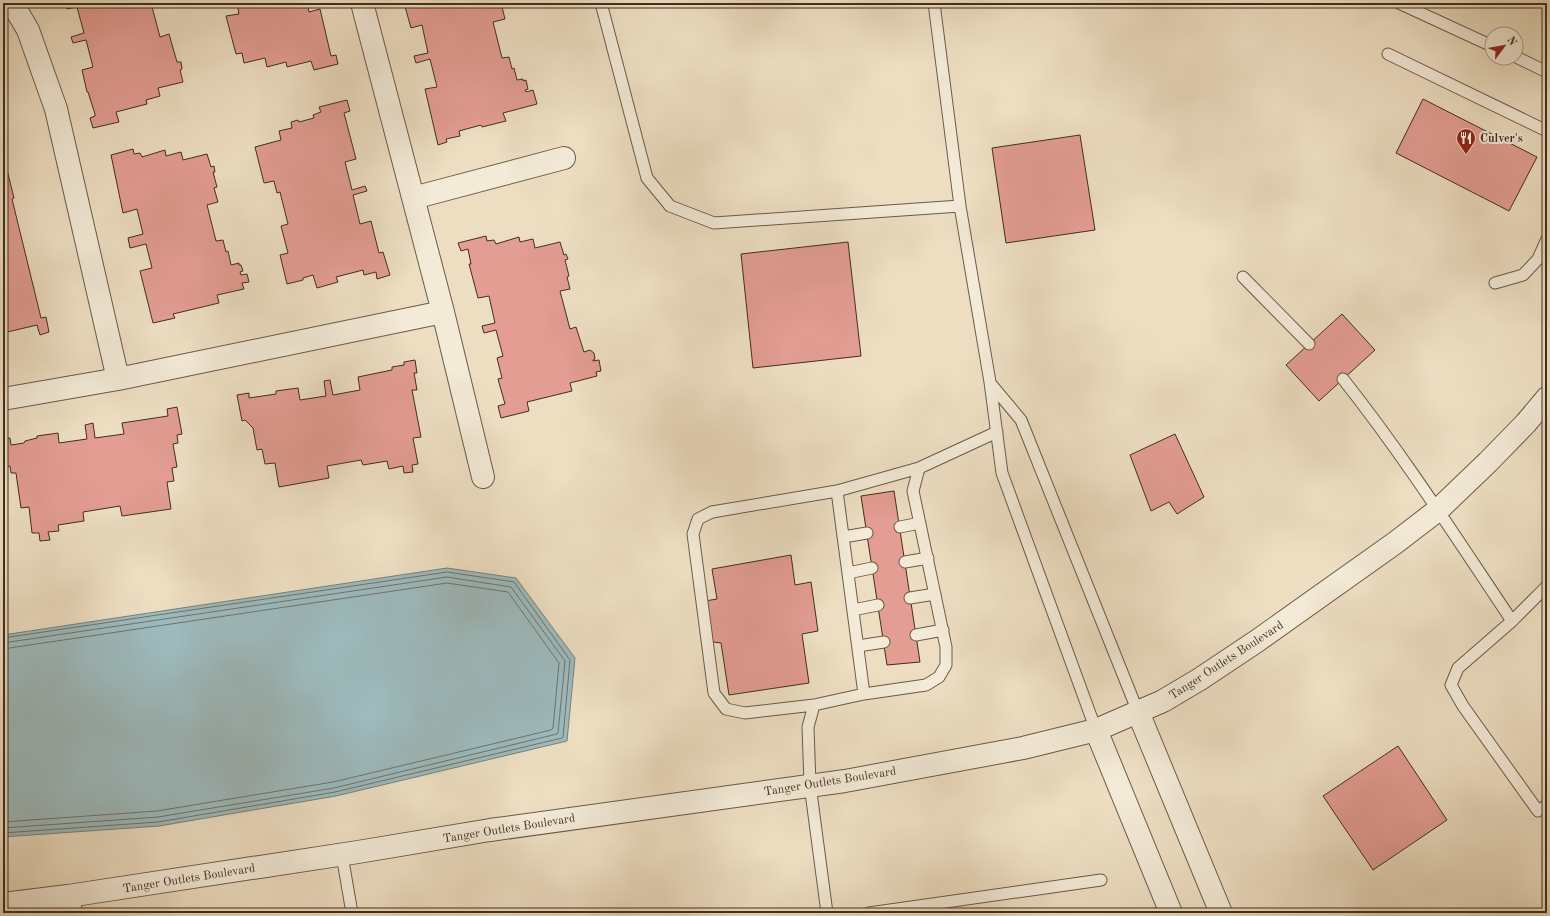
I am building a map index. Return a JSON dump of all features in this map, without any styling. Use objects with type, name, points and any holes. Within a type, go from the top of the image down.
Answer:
[{"type":"street","points":[[12,3],[28,30],[56,109],[118,379]]},
{"type":"street","points":[[362,3],[443,312],[483,477]]},
{"type":"street","points":[[413,198],[564,158]]},
{"type":"street","points":[[3,399],[118,379],[443,312]]},
{"type":"street","name":"Tanger Outlets Boulevard","points":[[3,904],[69,905],[342,855],[490,830],[845,781],[1023,748],[1096,730],[1169,697],[1200,679],[1257,641],[1395,543],[1438,510],[1526,423],[1547,398]]},
{"type":"street","points":[[1138,712],[1221,913]]},
{"type":"street","points":[[1096,730],[1171,913]]},
{"type":"lane","points":[[601,3],[647,178],[670,206],[714,223],[960,206]]},
{"type":"lane","points":[[934,3],[960,206],[990,382],[1002,472],[1096,730]]},
{"type":"lane","points":[[1399,3],[1484,42]]},
{"type":"lane","points":[[1388,54],[1547,131]]},
{"type":"lane","points":[[1524,62],[1547,72]]},
{"type":"lane","points":[[1495,283],[1523,275],[1538,259],[1547,239]]},
{"type":"lane","points":[[1243,276],[1309,344]]},
{"type":"lane","points":[[1343,379],[1374,419],[1438,510],[1512,621]]},
{"type":"lane","points":[[990,382],[1021,420],[1138,712]]},
{"type":"lane","points":[[918,468],[913,491],[946,647],[946,665],[939,677],[926,684],[864,694],[814,705],[745,713],[726,709],[714,693],[693,534],[698,519],[712,512],[837,491],[918,468],[997,432]]},
{"type":"lane","points":[[837,491],[864,694]]},
{"type":"lane","points":[[900,527],[920,523]]},
{"type":"lane","points":[[843,537],[867,533]]},
{"type":"lane","points":[[905,562],[928,558]]},
{"type":"lane","points":[[848,573],[872,568]]},
{"type":"lane","points":[[1547,586],[1512,621],[1458,668],[1451,685],[1463,706],[1538,811],[1547,806]]},
{"type":"lane","points":[[910,598],[935,594]]},
{"type":"lane","points":[[853,610],[878,605]]},
{"type":"lane","points":[[916,635],[943,630]]},
{"type":"lane","points":[[858,646],[884,642]]},
{"type":"lane","points":[[814,705],[808,727],[810,785],[827,913]]},
{"type":"lane","points":[[342,855],[352,913]]},
{"type":"lane","points":[[868,913],[885,912],[1101,880]]},
{"type":"water","points":[[447,568],[516,578],[575,658],[567,741],[336,796],[159,826],[3,837],[3,635]]},
{"type":"building","points":[[66,3],[151,3],[160,37],[169,34],[177,62],[181,62],[182,69],[180,70],[183,82],[158,88],[160,96],[146,100],[147,104],[116,112],[119,122],[93,128],[90,118],[95,116],[95,114],[87,92],[82,70],[93,67],[86,40],[73,43],[71,37],[84,33],[77,7],[67,9]]},
{"type":"building","points":[[237,3],[307,3],[309,12],[320,9],[331,56],[336,55],[338,64],[314,70],[311,61],[287,67],[286,62],[267,67],[265,58],[244,63],[242,53],[236,54],[226,16],[239,14]]},
{"type":"building","points":[[404,3],[501,3],[505,19],[493,22],[502,58],[509,57],[517,80],[526,80],[528,89],[525,90],[526,92],[533,90],[537,104],[503,113],[506,121],[482,127],[481,125],[459,131],[460,136],[446,139],[447,142],[438,145],[425,89],[437,87],[430,59],[416,63],[414,56],[428,53],[422,25],[411,28]]},
{"type":"building","name":"Culver's","points":[[1423,99],[1537,157],[1509,211],[1396,153]]},
{"type":"building","points":[[347,100],[350,111],[344,113],[356,159],[345,162],[352,190],[365,186],[367,191],[353,195],[360,224],[371,221],[379,253],[383,252],[390,275],[377,279],[376,272],[364,275],[363,270],[336,277],[338,282],[317,288],[313,275],[303,278],[303,280],[287,284],[280,255],[288,253],[281,226],[288,224],[280,192],[277,193],[274,181],[264,183],[255,147],[281,140],[279,131],[292,128],[291,122],[298,120],[299,122],[314,118],[313,115],[321,112],[319,107]]},
{"type":"building","points":[[1080,135],[1095,230],[1006,243],[992,148]]},
{"type":"building","points":[[133,149],[134,154],[140,153],[142,157],[165,150],[166,156],[181,152],[183,160],[207,154],[211,167],[214,166],[215,172],[213,172],[217,187],[214,188],[218,202],[207,205],[216,241],[223,240],[226,252],[228,251],[231,265],[239,263],[243,271],[240,272],[241,275],[247,274],[249,282],[242,283],[244,289],[217,295],[219,303],[173,314],[175,318],[153,323],[140,271],[152,268],[146,244],[130,248],[128,238],[143,234],[137,209],[123,213],[111,155]]},
{"type":"building","points":[[4,158],[14,198],[12,199],[41,318],[46,317],[49,332],[40,335],[37,325],[3,333]]},
{"type":"building","points":[[486,236],[487,241],[494,240],[496,244],[519,237],[520,242],[533,239],[535,248],[560,242],[564,255],[566,254],[568,259],[565,260],[569,276],[567,277],[570,289],[560,291],[570,329],[576,327],[584,352],[590,350],[594,353],[595,359],[593,361],[599,360],[601,371],[596,372],[597,376],[570,383],[572,391],[527,402],[529,411],[501,418],[498,406],[505,404],[498,379],[502,378],[497,358],[503,356],[496,330],[484,333],[482,326],[495,323],[489,296],[478,298],[469,264],[471,264],[468,249],[461,251],[458,243]]},
{"type":"building","points":[[848,242],[861,356],[753,368],[741,254]]},
{"type":"building","points":[[1342,314],[1375,350],[1319,401],[1286,365]]},
{"type":"building","points":[[415,360],[417,373],[414,373],[417,390],[412,390],[421,437],[413,438],[418,464],[412,465],[413,472],[404,473],[403,466],[389,469],[387,461],[363,465],[361,460],[327,466],[329,478],[279,487],[275,463],[265,464],[262,449],[257,450],[253,428],[245,420],[242,421],[237,395],[249,393],[249,398],[276,394],[276,391],[298,388],[300,400],[326,396],[324,381],[330,380],[333,395],[360,390],[358,377],[392,370],[392,367],[404,365],[404,362]]},
{"type":"building","points":[[177,407],[182,434],[177,435],[178,443],[173,444],[177,467],[172,468],[174,481],[167,482],[171,509],[122,516],[120,506],[83,512],[84,521],[58,525],[59,531],[48,532],[50,540],[40,541],[39,533],[32,533],[29,507],[21,508],[16,473],[11,473],[10,466],[4,467],[3,439],[10,438],[11,445],[24,443],[25,441],[37,438],[37,436],[58,433],[59,443],[87,439],[85,425],[93,423],[95,438],[124,434],[122,423],[168,416],[167,409]]},
{"type":"building","points":[[1175,434],[1204,497],[1177,514],[1169,502],[1151,511],[1130,455]]},
{"type":"building","points":[[894,491],[920,662],[887,665],[861,496]]},
{"type":"building","points":[[791,555],[795,585],[811,582],[818,631],[802,634],[809,683],[729,695],[721,643],[713,642],[705,601],[717,599],[712,569]]},
{"type":"building","points":[[1398,746],[1447,820],[1373,870],[1323,796]]},
{"type":"place","name":"Culver's","points":[[1466,155]]}]
